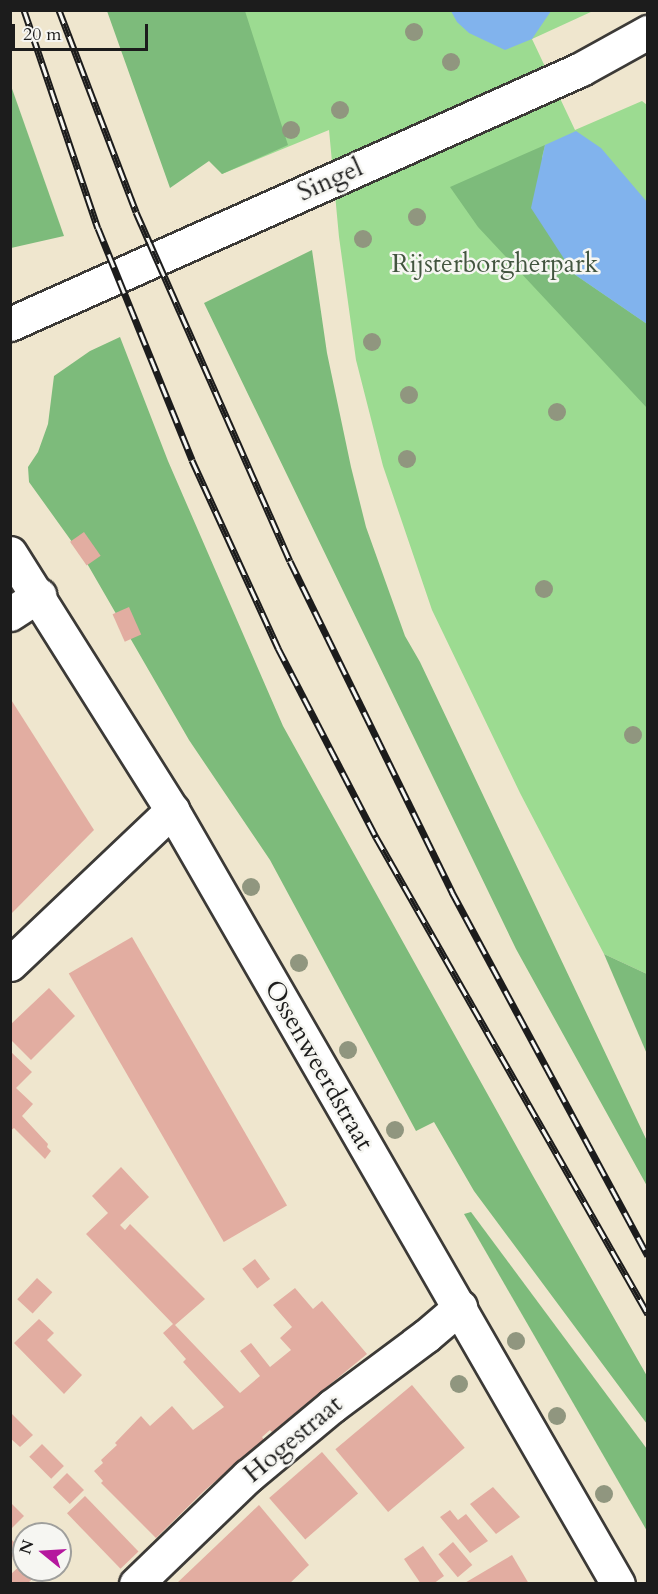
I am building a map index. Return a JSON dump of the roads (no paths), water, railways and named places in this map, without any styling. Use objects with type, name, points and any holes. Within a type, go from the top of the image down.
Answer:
[{"type":"street","name":"Singel","points":[[10,324],[537,88],[598,60],[648,32]]},
{"type":"street","name":"Ossenweerdstraat","points":[[10,553],[39,595],[172,810],[618,1584]]},
{"type":"street","points":[[10,614],[39,595]]},
{"type":"street","points":[[10,964],[172,810]]},
{"type":"street","name":"Hogestraat","points":[[136,1584],[248,1476],[332,1406],[426,1336],[460,1307]]},
{"type":"water","points":[[451,11],[551,11],[532,39],[505,50],[469,33],[457,22]]},
{"type":"water","points":[[576,131],[601,148],[647,202],[647,324],[574,274],[531,208],[545,145]]},
{"type":"railway","points":[[24,10],[98,228],[192,460],[278,648],[376,837],[648,1314]]},
{"type":"railway","points":[[59,10],[136,212],[290,561],[452,892],[648,1256]]},
{"type":"park label","name":"Rijsterborgherpark","points":[[495,264]]}]
